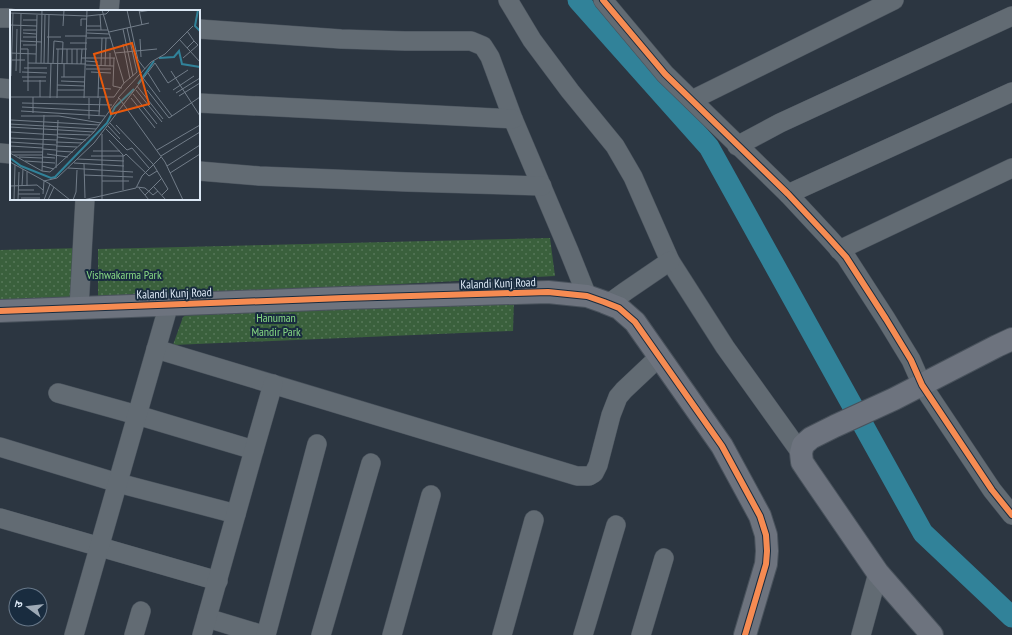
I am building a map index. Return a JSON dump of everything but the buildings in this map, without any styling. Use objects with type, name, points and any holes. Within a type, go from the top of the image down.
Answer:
[{"type":"street","points":[[109,10],[110,0]]},
{"type":"street","points":[[508,0],[532,40],[570,91],[615,146],[633,176],[670,261],[725,347],[801,453]]},
{"type":"street","points":[[603,0],[665,74],[737,146],[788,194],[846,257],[911,360],[922,385],[992,490],[1012,514]]},
{"type":"street","points":[[692,100],[894,0]]},
{"type":"street","points":[[737,146],[780,123],[1012,16]]},
{"type":"street","points":[[200,28],[341,39],[472,41],[483,46],[490,57],[513,119],[587,296]]},
{"type":"street","points":[[0,88],[10,89]]},
{"type":"street","points":[[788,194],[1012,92]]},
{"type":"street","points":[[200,103],[513,119]]},
{"type":"street","points":[[0,153],[10,154]]},
{"type":"street","points":[[839,250],[1012,168]]},
{"type":"street","points":[[200,170],[259,176],[542,186]]},
{"type":"street","points":[[79,308],[84,200]]},
{"type":"street","points":[[608,304],[670,261]]},
{"type":"street","name":"Kalandi Kunj Road","points":[[0,311],[548,292],[587,296],[619,308],[635,322],[722,446],[760,516],[766,535],[766,564],[745,635]]},
{"type":"street","points":[[74,635],[169,304]]},
{"type":"street","points":[[932,635],[878,573],[808,471],[802,462],[801,453],[803,445],[810,438],[894,399],[1012,339]]},
{"type":"street","points":[[156,349],[577,476],[589,476],[594,473],[598,465],[611,415],[618,397],[659,357]]},
{"type":"street","points":[[273,384],[205,626],[265,635],[317,444]]},
{"type":"street","points":[[58,393],[254,450]]},
{"type":"street","points":[[0,447],[118,483],[236,514]]},
{"type":"street","points":[[321,635],[371,463]]},
{"type":"street","points":[[392,635],[431,495]]},
{"type":"street","points":[[0,518],[218,581]]},
{"type":"street","points":[[502,635],[534,520]]},
{"type":"street","points":[[584,635],[616,524]]},
{"type":"street","points":[[641,635],[664,558]]},
{"type":"street","points":[[861,635],[878,573]]},
{"type":"street","points":[[134,635],[142,611]]},
{"type":"green space","name":"Vishwakarma Park","points":[[550,238],[555,276],[98,300],[98,249]]},
{"type":"green space","points":[[82,248],[83,301],[0,304],[0,250]]},
{"type":"green space","name":"Hanuman Mandir Park","points":[[514,299],[513,331],[173,345],[183,317],[194,311]]},
{"type":"waterway","points":[[578,0],[709,147],[923,533],[1012,617]]},
{"type":"cycle path","points":[[603,0],[665,74],[788,194],[846,257],[911,360],[922,385],[992,490],[1012,515]]},
{"type":"cycle path","points":[[0,311],[548,292],[587,296],[619,308],[635,322],[722,446],[760,516],[766,535],[766,564],[745,635]]}]
